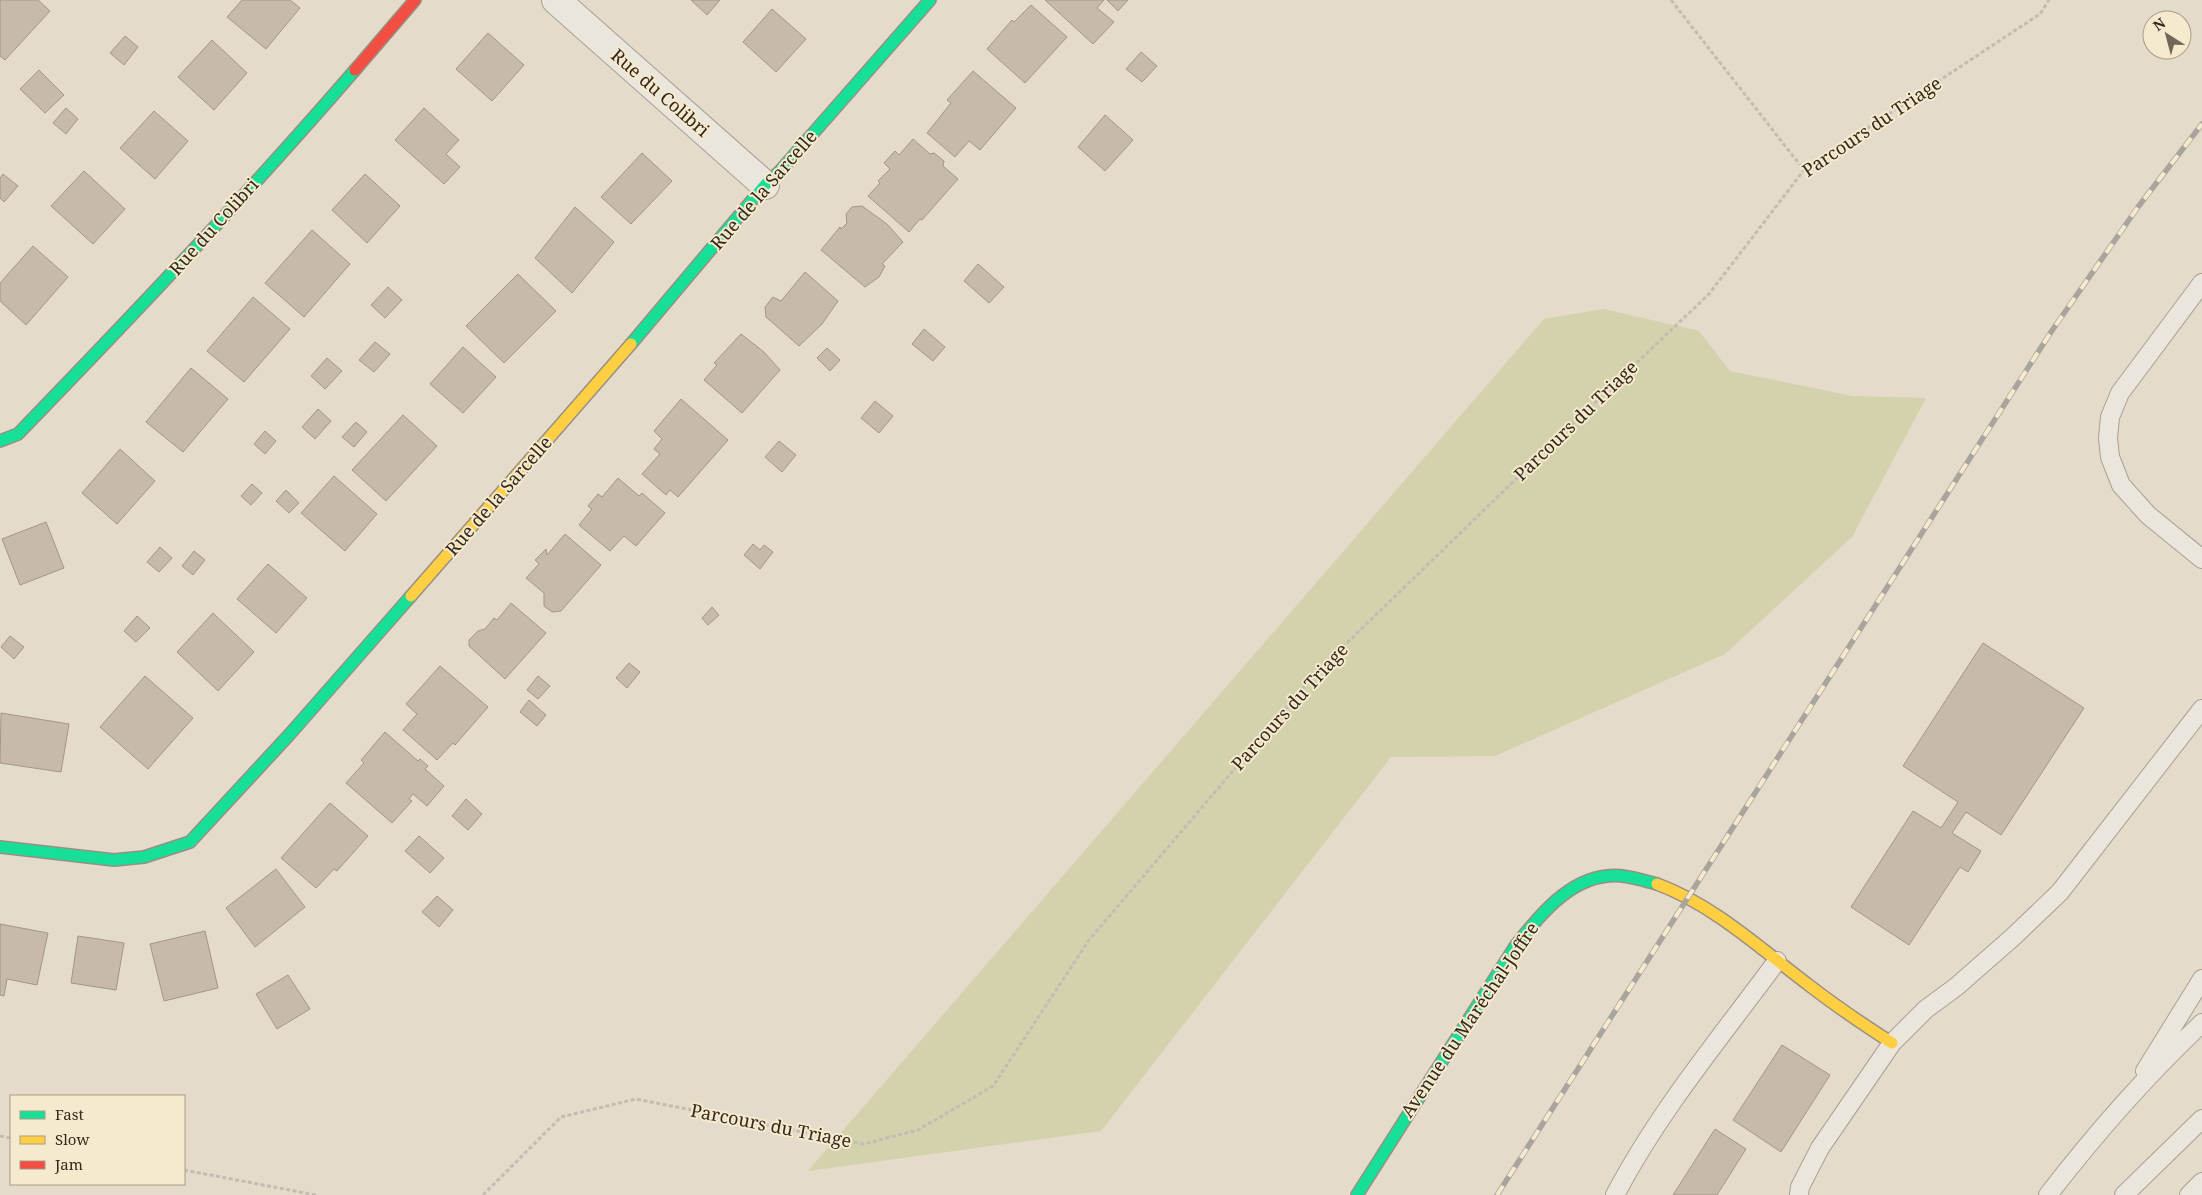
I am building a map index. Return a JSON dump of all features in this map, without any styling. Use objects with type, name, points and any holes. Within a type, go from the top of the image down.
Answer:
[{"type":"street","name":"Rue du Colibri","points":[[0,441],[18,434],[197,247],[371,53],[415,0]]},
{"type":"street","name":"Rue du Colibri","points":[[556,0],[765,185]]},
{"type":"street","name":"Rue de la Sarcelle","points":[[0,847],[114,860],[144,857],[190,842],[289,735],[664,306],[765,185],[780,171],[930,0]]},
{"type":"street","name":"Avenue du Maréchal-Joffre","points":[[1356,1195],[1516,945],[1538,917],[1562,896],[1586,883],[1607,876],[1634,877],[1663,886],[1688,900],[1731,928],[1892,1043]]},
{"type":"lane","points":[[2202,283],[2120,393],[2110,417],[2108,438],[2110,457],[2121,485],[2148,515],[2202,559]]},
{"type":"lane","points":[[1799,1195],[1800,1187],[1820,1148],[1892,1043],[1926,1009],[1956,987],[2013,937],[2060,892],[2202,709]]},
{"type":"lane","points":[[1616,1195],[1634,1159],[1667,1110],[1777,961]]},
{"type":"lane","points":[[2127,1101],[2202,979]]},
{"type":"lane","points":[[2048,1195],[2078,1156],[2127,1101],[2202,1023]]},
{"type":"lane","points":[[2124,1195],[2202,1119]]},
{"type":"lane","points":[[2189,1195],[2202,1182]]},
{"type":"path","points":[[1671,0],[1804,170]]},
{"type":"path","name":"Parcours du Triage","points":[[482,1195],[561,1117],[636,1099],[864,1144],[918,1130],[993,1086],[1089,940],[1318,671],[1709,294],[1804,170],[2040,14],[2049,0]]},
{"type":"path","points":[[185,1170],[316,1195]]},
{"type":"green space","points":[[1604,309],[1699,331],[1730,371],[1852,396],[1926,398],[1852,537],[1725,654],[1495,756],[1391,757],[1101,1131],[808,1171],[1544,319]]},
{"type":"building","points":[[0,0],[38,0],[50,11],[5,60],[0,56]]},
{"type":"building","points":[[242,0],[290,0],[300,8],[266,49],[227,17]]},
{"type":"building","points":[[691,0],[720,0],[707,15]]},
{"type":"building","points":[[1045,0],[1104,0],[1097,8],[1114,22],[1093,44]]},
{"type":"building","points":[[1107,0],[1128,0],[1118,11]]},
{"type":"building","points":[[1031,5],[1067,37],[1025,83],[987,49],[1012,20],[1014,22]]},
{"type":"building","points":[[772,9],[806,39],[776,72],[743,42]]},
{"type":"building","points":[[488,33],[524,65],[492,101],[456,69]]},
{"type":"building","points":[[125,36],[138,47],[124,65],[110,53]]},
{"type":"building","points":[[212,40],[247,73],[214,110],[178,77]]},
{"type":"building","points":[[1141,52],[1157,66],[1142,82],[1126,69]]},
{"type":"building","points":[[39,70],[64,95],[45,113],[20,89]]},
{"type":"building","points":[[973,71],[1016,108],[980,150],[969,141],[955,157],[927,133],[951,103],[947,100]]},
{"type":"building","points":[[66,108],[78,119],[66,134],[53,123]]},
{"type":"building","points":[[424,108],[459,140],[446,154],[460,167],[444,184],[395,140]]},
{"type":"building","points":[[154,111],[188,141],[155,179],[120,148]]},
{"type":"building","points":[[1105,115],[1133,140],[1105,171],[1078,147]]},
{"type":"building","points":[[913,139],[930,154],[934,153],[944,161],[943,166],[958,179],[909,232],[868,196],[880,183],[878,181],[890,169],[884,163],[895,151],[899,155]]},
{"type":"building","points":[[642,153],[672,181],[631,224],[601,197]]},
{"type":"building","points":[[84,171],[125,209],[93,244],[51,206]]},
{"type":"building","points":[[3,174],[18,186],[4,202],[0,198],[0,178]]},
{"type":"building","points":[[365,174],[400,206],[367,243],[332,210]]},
{"type":"building","points":[[862,206],[887,224],[903,242],[882,264],[885,266],[879,277],[865,287],[821,250],[840,227],[841,229],[847,223],[846,214],[852,207]]},
{"type":"building","points":[[575,207],[614,242],[572,293],[535,258]]},
{"type":"building","points":[[312,230],[350,264],[304,317],[265,283]]},
{"type":"building","points":[[33,246],[68,277],[26,325],[0,301],[0,283]]},
{"type":"building","points":[[978,264],[1004,287],[989,303],[964,281]]},
{"type":"building","points":[[805,272],[838,301],[822,324],[799,346],[766,317],[765,307],[773,297],[781,301]]},
{"type":"building","points":[[518,274],[556,311],[504,363],[466,326]]},
{"type":"building","points":[[388,287],[402,300],[385,318],[371,305]]},
{"type":"building","points":[[253,297],[290,329],[244,382],[207,351]]},
{"type":"building","points":[[924,329],[945,347],[933,361],[912,344]]},
{"type":"building","points":[[741,334],[764,352],[780,370],[742,413],[704,380],[717,365],[714,363]]},
{"type":"building","points":[[375,342],[390,354],[374,372],[359,360]]},
{"type":"building","points":[[463,347],[496,377],[463,413],[430,384]]},
{"type":"building","points":[[827,348],[840,360],[830,371],[817,358]]},
{"type":"building","points":[[327,358],[342,371],[325,389],[311,376]]},
{"type":"building","points":[[191,368],[228,399],[183,452],[146,422]]},
{"type":"building","points":[[681,399],[728,440],[678,497],[670,490],[666,495],[642,474],[660,454],[654,449],[662,439],[654,431]]},
{"type":"building","points":[[875,401],[893,416],[879,433],[861,418]]},
{"type":"building","points":[[318,409],[331,421],[315,439],[302,427]]},
{"type":"building","points":[[403,415],[437,446],[386,501],[352,470]]},
{"type":"building","points":[[356,422],[367,432],[354,447],[342,437]]},
{"type":"building","points":[[265,431],[276,441],[265,454],[254,444]]},
{"type":"building","points":[[779,441],[796,455],[782,472],[765,457]]},
{"type":"building","points":[[120,449],[155,481],[117,524],[82,493]]},
{"type":"building","points":[[334,476],[377,514],[345,551],[301,513]]},
{"type":"building","points":[[618,478],[639,496],[642,493],[665,513],[636,546],[624,536],[610,551],[579,525],[592,509],[588,506],[598,494],[602,497]]},
{"type":"building","points":[[252,484],[262,493],[251,505],[241,496]]},
{"type":"building","points":[[286,490],[299,503],[289,513],[276,501]]},
{"type":"building","points":[[46,522],[64,568],[20,585],[2,539]]},
{"type":"building","points":[[565,534],[601,565],[561,611],[552,612],[544,606],[544,593],[526,578],[539,564],[535,560],[546,549],[547,555]]},
{"type":"building","points":[[753,544],[760,550],[764,545],[773,552],[760,569],[744,555]]},
{"type":"building","points":[[160,547],[172,558],[159,572],[147,562]]},
{"type":"building","points":[[194,551],[205,560],[193,575],[182,566]]},
{"type":"building","points":[[268,564],[307,598],[276,633],[237,599]]},
{"type":"building","points":[[511,603],[546,633],[505,679],[469,646],[469,640],[478,631],[485,629],[494,618],[497,620]]},
{"type":"building","points":[[712,607],[719,615],[708,625],[702,618]]},
{"type":"building","points":[[213,613],[254,652],[218,691],[177,652]]},
{"type":"building","points":[[137,616],[150,628],[136,642],[124,631]]},
{"type":"building","points":[[10,636],[24,647],[14,659],[1,647]]},
{"type":"building","points":[[1983,643],[2084,708],[2001,835],[1966,812],[1952,833],[1981,851],[1968,872],[1960,867],[1909,945],[1851,907],[1913,811],[1941,828],[1958,802],[1903,766]]},
{"type":"building","points":[[629,663],[640,672],[627,688],[616,678]]},
{"type":"building","points":[[440,666],[488,707],[455,745],[453,743],[437,760],[403,730],[417,714],[406,704]]},
{"type":"building","points":[[145,676],[193,718],[148,769],[100,727]]},
{"type":"building","points":[[538,676],[550,686],[538,699],[527,690]]},
{"type":"building","points":[[529,700],[546,715],[537,726],[520,712]]},
{"type":"building","points":[[1,713],[69,724],[61,772],[0,763]]},
{"type":"building","points":[[385,732],[418,761],[420,759],[428,766],[425,769],[444,786],[427,806],[413,794],[409,799],[412,801],[392,823],[346,783],[364,763],[361,760]]},
{"type":"building","points":[[466,799],[482,814],[468,830],[452,816]]},
{"type":"building","points":[[330,803],[368,836],[337,871],[334,869],[316,888],[281,858]]},
{"type":"building","points":[[419,836],[444,858],[430,873],[405,851]]},
{"type":"building","points":[[276,869],[305,907],[255,947],[226,908]]},
{"type":"building","points":[[437,896],[453,910],[439,927],[422,912]]},
{"type":"building","points":[[0,924],[48,933],[37,985],[7,979],[4,996],[0,995]]},
{"type":"building","points":[[205,931],[218,988],[164,1001],[150,944]]},
{"type":"building","points":[[78,936],[124,943],[116,990],[71,983]]},
{"type":"building","points":[[288,975],[310,1009],[277,1029],[256,994]]},
{"type":"building","points":[[1782,1045],[1830,1075],[1781,1152],[1733,1120]]},
{"type":"building","points":[[1715,1129],[1746,1149],[1717,1195],[1673,1195]]},
{"type":"railway","points":[[1497,1195],[2051,332],[2138,207],[2202,124]]},
{"type":"traffic: fast","points":[[631,344],[765,185],[780,171],[930,0]]},
{"type":"traffic: fast","points":[[0,441],[18,434],[231,209],[355,70]]},
{"type":"traffic: fast","points":[[0,847],[114,860],[144,857],[190,842],[289,735],[411,596]]},
{"type":"traffic: fast","points":[[1357,1195],[1516,945],[1545,911],[1567,892],[1593,879],[1620,876],[1657,884]]},
{"type":"traffic: slow","points":[[411,596],[631,344]]},
{"type":"traffic: slow","points":[[1657,884],[1678,893],[1718,916],[1830,1001],[1892,1043]]},
{"type":"traffic: jam","points":[[355,70],[415,0]]}]
